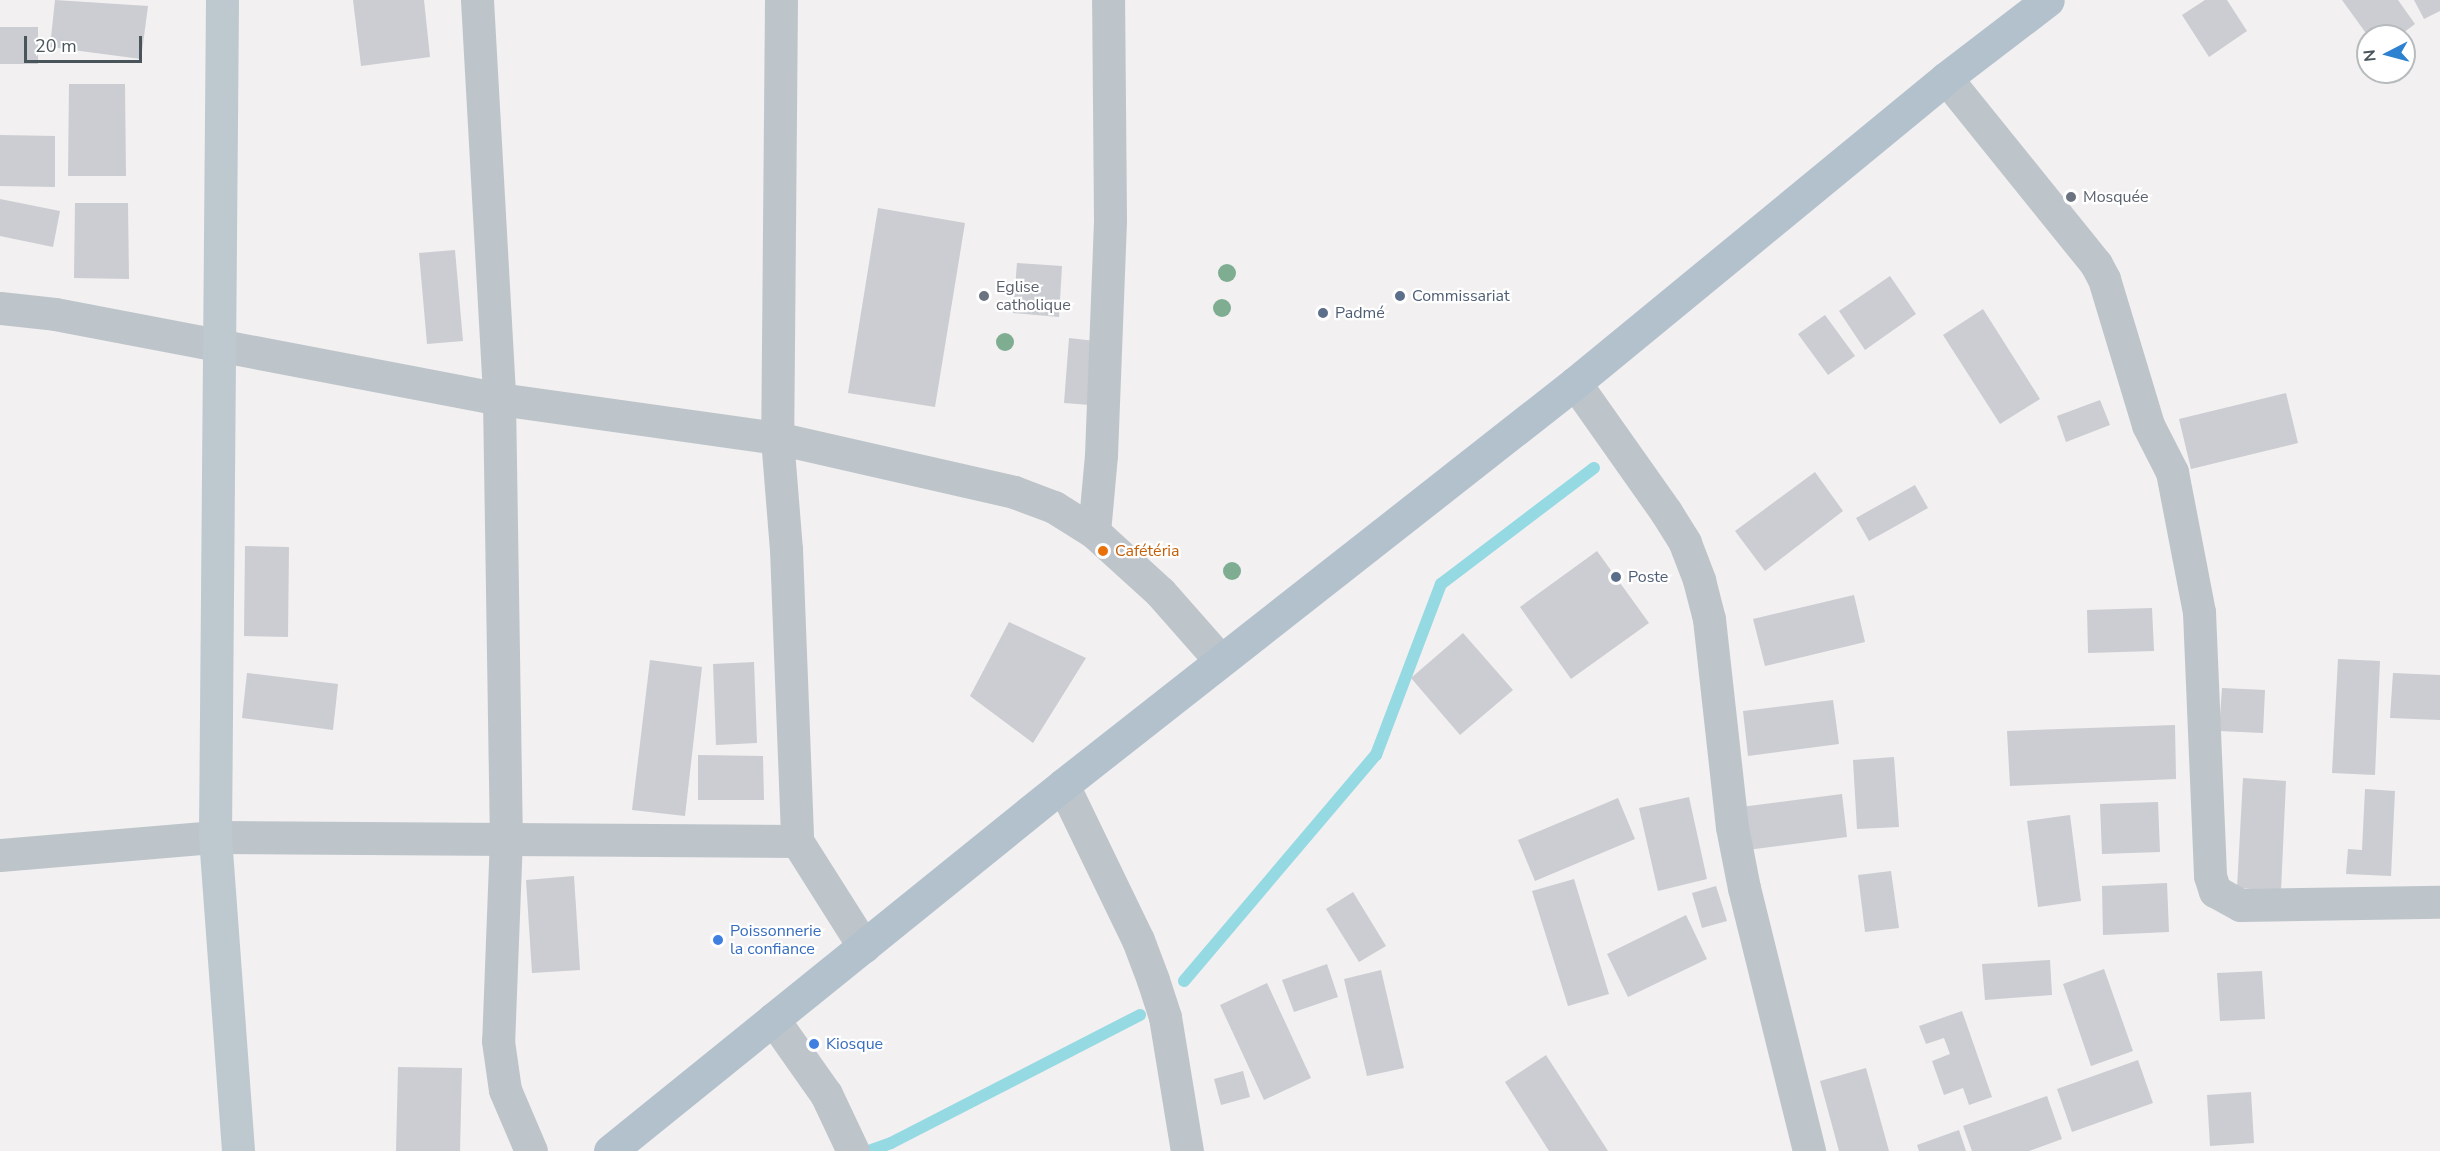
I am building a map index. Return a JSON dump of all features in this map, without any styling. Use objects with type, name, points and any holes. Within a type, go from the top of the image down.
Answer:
[{"type":"main road","points":[[222,0],[215,837],[238,1151]]},
{"type":"main road","points":[[610,1151],[1220,660],[1575,383],[2033,5]]},
{"type":"street","points":[[477,0],[499,399],[506,837],[498,1041],[505,1090],[531,1151]]},
{"type":"street","points":[[781,0],[777,438],[786,549],[797,841],[864,947]]},
{"type":"street","points":[[1094,532],[1101,455],[1110,219],[1108,0]]},
{"type":"street","points":[[1946,78],[2096,264],[2148,425],[2172,472],[2199,612],[2210,876],[2215,891],[2240,905],[2440,902]]},
{"type":"street","points":[[0,308],[55,314],[218,348],[499,399],[777,438],[1014,492],[1054,507],[1094,532],[1160,592],[1220,660]]},
{"type":"street","points":[[1575,383],[1666,512],[1685,543],[1699,580],[1709,619],[1732,827],[1744,888],[1809,1151]]},
{"type":"street","points":[[1063,785],[1138,940],[1153,980],[1165,1017],[1187,1151]]},
{"type":"street","points":[[0,855],[215,837],[506,837],[797,841]]},
{"type":"street","points":[[773,1019],[826,1094],[853,1151]]},
{"type":"building","points":[[55,0],[148,6],[141,59],[50,47]]},
{"type":"building","points":[[353,0],[424,0],[430,57],[361,66]]},
{"type":"building","points":[[2205,0],[2227,0],[2247,31],[2209,57],[2182,15]]},
{"type":"building","points":[[2342,0],[2398,0],[2415,24],[2359,24]]},
{"type":"building","points":[[2414,0],[2440,0],[2440,11],[2424,19]]},
{"type":"building","points":[[0,27],[38,27],[38,64],[0,64]]},
{"type":"building","points":[[69,84],[125,84],[126,176],[68,176]]},
{"type":"building","points":[[0,135],[55,136],[55,187],[0,186]]},
{"type":"building","points":[[0,199],[60,211],[53,247],[0,236]]},
{"type":"building","points":[[75,203],[128,203],[129,279],[74,278]]},
{"type":"building","points":[[878,208],[965,223],[935,407],[848,393]]},
{"type":"building","points":[[455,250],[463,341],[427,344],[419,253]]},
{"type":"building","points":[[1017,263],[1062,266],[1059,317],[1013,313]]},
{"type":"building","points":[[1890,276],[1916,314],[1865,350],[1839,311]]},
{"type":"building","points":[[1983,309],[2040,399],[2000,424],[1943,335]]},
{"type":"building","points":[[1825,315],[1855,356],[1828,375],[1798,334]]},
{"type":"building","points":[[1069,338],[1095,341],[1090,405],[1064,403]]},
{"type":"building","points":[[2286,393],[2298,443],[2191,469],[2179,419]]},
{"type":"building","points":[[2100,400],[2110,425],[2066,442],[2057,416]]},
{"type":"building","points":[[1815,472],[1843,511],[1765,571],[1735,531]]},
{"type":"building","points":[[1915,485],[1928,508],[1869,541],[1856,518]]},
{"type":"building","points":[[245,546],[289,547],[288,637],[244,636]]},
{"type":"building","points":[[1597,551],[1649,623],[1571,679],[1520,607]]},
{"type":"building","points":[[1854,595],[1865,642],[1765,666],[1753,619]]},
{"type":"building","points":[[2152,608],[2154,651],[2088,653],[2087,610]]},
{"type":"building","points":[[1009,622],[1086,658],[1033,743],[970,696]]},
{"type":"building","points":[[1463,633],[1513,690],[1460,735],[1411,678]]},
{"type":"building","points":[[2338,659],[2380,661],[2375,775],[2332,773]]},
{"type":"building","points":[[650,660],[702,667],[685,816],[632,810]]},
{"type":"building","points":[[754,662],[757,743],[716,745],[713,664]]},
{"type":"building","points":[[247,673],[338,684],[333,730],[242,718]]},
{"type":"building","points":[[2393,673],[2440,675],[2440,720],[2390,718]]},
{"type":"building","points":[[2222,688],[2265,690],[2263,733],[2219,731]]},
{"type":"building","points":[[1833,700],[1839,744],[1748,756],[1743,711]]},
{"type":"building","points":[[2175,725],[2176,779],[2010,786],[2007,731]]},
{"type":"building","points":[[698,755],[763,756],[764,800],[698,800]]},
{"type":"building","points":[[1894,757],[1899,827],[1857,829],[1853,760]]},
{"type":"building","points":[[2243,778],[2286,781],[2281,891],[2237,888]]},
{"type":"building","points":[[2365,789],[2395,791],[2391,876],[2346,874],[2348,849],[2362,850]]},
{"type":"building","points":[[1842,794],[1847,837],[1747,850],[1741,807]]},
{"type":"building","points":[[1689,797],[1707,879],[1658,891],[1639,808]]},
{"type":"building","points":[[1618,798],[1635,839],[1535,881],[1518,840]]},
{"type":"building","points":[[2158,802],[2160,852],[2102,854],[2100,804]]},
{"type":"building","points":[[2070,815],[2081,901],[2038,907],[2027,821]]},
{"type":"building","points":[[1891,871],[1899,928],[1865,932],[1858,875]]},
{"type":"building","points":[[574,876],[580,970],[532,973],[526,880]]},
{"type":"building","points":[[1574,879],[1609,994],[1568,1006],[1532,891]]},
{"type":"building","points":[[2167,883],[2169,932],[2103,935],[2102,886]]},
{"type":"building","points":[[1716,886],[1727,921],[1702,928],[1692,893]]},
{"type":"building","points":[[1353,892],[1386,946],[1359,962],[1326,909]]},
{"type":"building","points":[[1686,915],[1707,959],[1628,997],[1607,954]]},
{"type":"building","points":[[2050,960],[2052,995],[1985,1000],[1982,964]]},
{"type":"building","points":[[1327,964],[1338,997],[1294,1012],[1282,980]]},
{"type":"building","points":[[2104,969],[2133,1051],[2091,1066],[2063,984]]},
{"type":"building","points":[[1381,970],[1404,1068],[1367,1076],[1344,979]]},
{"type":"building","points":[[2262,971],[2265,1019],[2220,1021],[2217,973]]},
{"type":"building","points":[[1267,983],[1311,1078],[1264,1100],[1220,1005]]},
{"type":"building","points":[[1962,1011],[1992,1097],[1969,1105],[1963,1088],[1944,1095],[1932,1061],[1950,1054],[1944,1038],[1926,1044],[1919,1026]]},
{"type":"building","points":[[1546,1055],[1608,1151],[1549,1151],[1505,1082]]},
{"type":"building","points":[[2138,1060],[2153,1103],[2072,1132],[2057,1089]]},
{"type":"building","points":[[398,1067],[462,1068],[460,1151],[396,1151]]},
{"type":"building","points":[[1866,1068],[1889,1151],[1839,1151],[1820,1081]]},
{"type":"building","points":[[1243,1071],[1250,1097],[1221,1105],[1214,1079]]},
{"type":"building","points":[[2251,1092],[2254,1143],[2210,1146],[2207,1095]]},
{"type":"building","points":[[2047,1096],[2062,1139],[2029,1151],[1972,1151],[1963,1126]]},
{"type":"building","points":[[1959,1130],[1966,1151],[1919,1151],[1917,1145]]},
{"type":"waterway","points":[[1184,981],[1376,755],[1441,584],[1594,468]]},
{"type":"waterway","points":[[869,1151],[891,1143],[1140,1015]]},
{"type":"place","name":"Mosquée","points":[[2071,197]]},
{"type":"place","name":"Eglise catholique","points":[[984,296]]},
{"type":"place","name":"Commissariat","points":[[1400,296]]},
{"type":"place","name":"Padmé","points":[[1323,313]]},
{"type":"place","name":"Cafétéria","points":[[1103,551]]},
{"type":"place","name":"Poste","points":[[1616,577]]},
{"type":"place","name":"Poissonnerie la confiance","points":[[718,940]]},
{"type":"place","name":"Kiosque","points":[[814,1044]]}]
